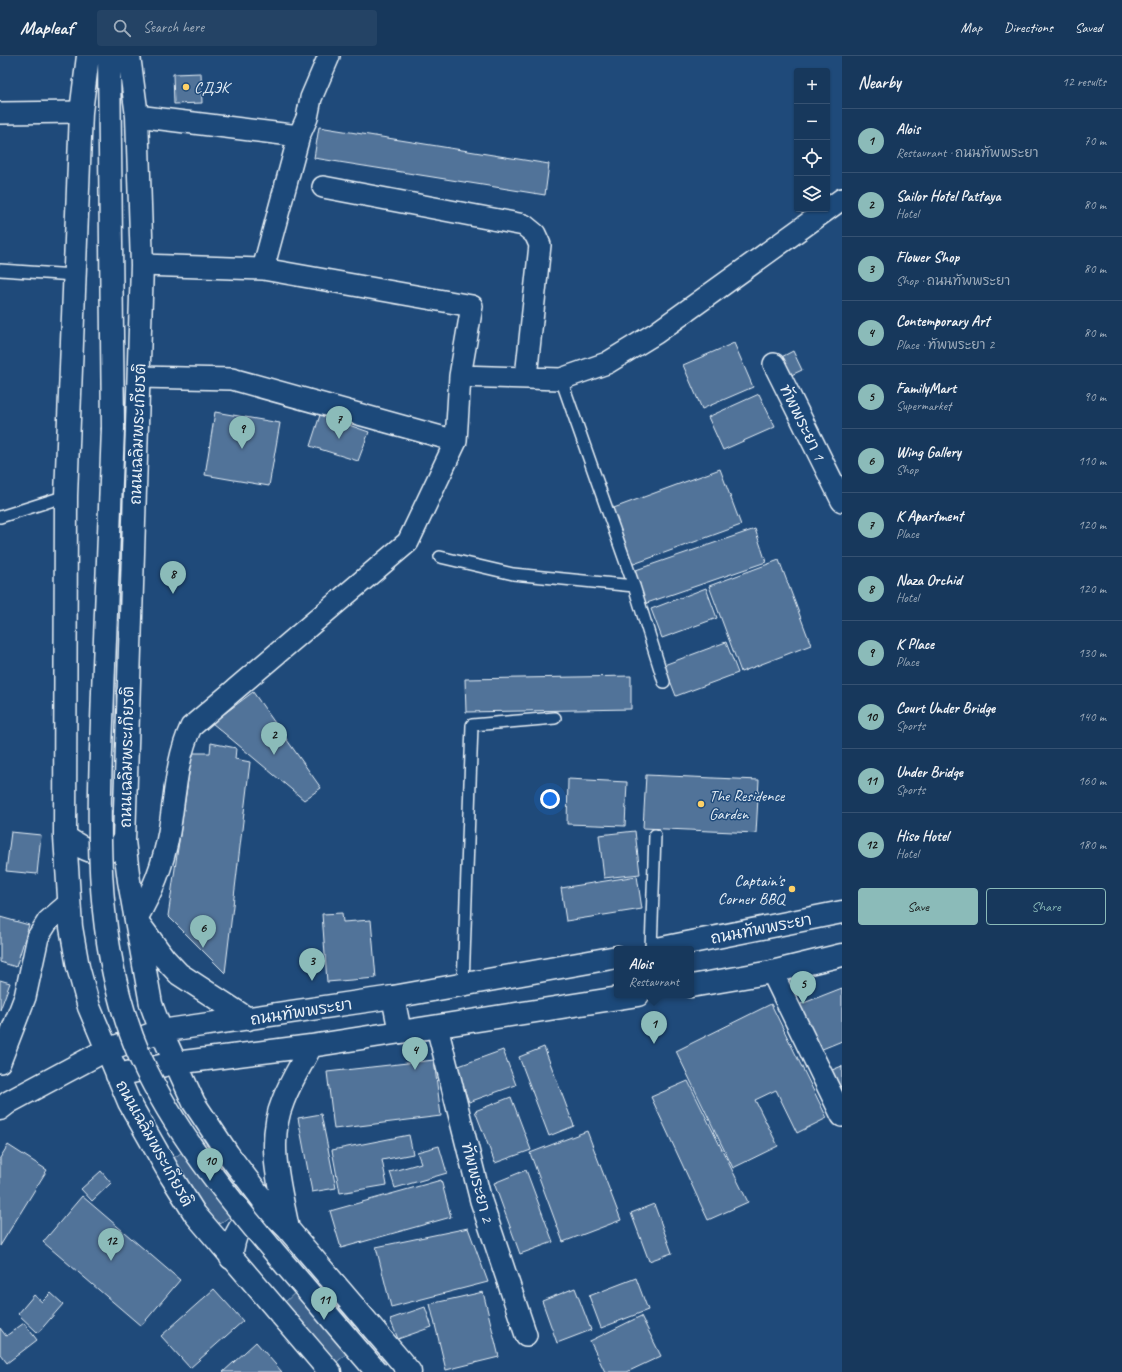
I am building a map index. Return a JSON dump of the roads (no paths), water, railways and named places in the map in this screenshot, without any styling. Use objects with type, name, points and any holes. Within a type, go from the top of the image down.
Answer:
[{"type":"main road","name":"ถนนเฉลิมพระเกียรติ","points":[[88,56],[81,112],[66,496],[65,837],[71,927],[78,967],[90,1007],[128,1102],[171,1176],[195,1214],[231,1258],[330,1372]]},
{"type":"main road","points":[[109,56],[113,428],[98,820],[101,887],[115,977],[127,1022],[149,1073],[166,1107],[196,1154],[243,1214],[377,1372]]},
{"type":"main road","name":"ถนนเฉลิมพระเกียรติ","points":[[129,56],[137,116],[142,265],[128,667],[124,841],[151,1004],[175,1063],[198,1109],[228,1154],[282,1223],[410,1372]]},
{"type":"main road","points":[[65,837],[83,849],[98,853],[112,850],[124,841]]},
{"type":"main road","name":"ถนนทัพพระยา","points":[[672,946],[842,912]]},
{"type":"main road","points":[[136,920],[164,958],[179,974],[248,1019]]},
{"type":"main road","points":[[694,985],[772,972],[842,955]]},
{"type":"main road","name":"ถนนทัพพระยา","points":[[0,1110],[9,1102],[106,1050],[161,1031],[463,986],[614,958]]},
{"type":"main road","points":[[393,997],[400,1032]]},
{"type":"main road","points":[[117,1075],[175,1063],[311,1046],[619,998]]},
{"type":"main road","points":[[231,1258],[234,1238],[242,1224],[256,1217],[282,1223],[276,1172],[275,1134],[283,1101],[311,1046]]},
{"type":"street","points":[[263,270],[299,136],[307,118],[310,98],[329,56]]},
{"type":"street","points":[[0,113],[81,112]]},
{"type":"street","points":[[137,116],[299,136]]},
{"type":"street","points":[[323,187],[524,225],[535,234],[540,245],[526,377]]},
{"type":"street","points":[[460,376],[561,379],[607,362],[656,333],[842,199]]},
{"type":"street","points":[[136,920],[152,891],[159,874],[169,833],[184,742],[191,727],[408,542],[456,441],[460,376],[472,306],[263,270],[142,265]]},
{"type":"street","name":"ทัพพระยา 1","points":[[774,364],[842,501]]},
{"type":"street","points":[[139,377],[232,380],[456,441]]},
{"type":"street","points":[[0,1062],[25,996],[38,937],[48,921],[69,903]]},
{"type":"street","points":[[772,972],[842,1116]]},
{"type":"street","name":"ทัพพระยา 2","points":[[436,1027],[481,1201],[526,1336]]},
{"type":"lane","points":[[0,270],[74,275]]},
{"type":"lane","points":[[561,379],[634,586],[664,682]]},
{"type":"lane","points":[[0,517],[66,496]]},
{"type":"lane","points":[[440,557],[513,574],[634,586]]},
{"type":"lane","points":[[463,986],[472,725],[555,718]]},
{"type":"lane","points":[[651,946],[654,835]]},
{"type":"place","name":"СДЭК","points":[[186,87]]},
{"type":"place","name":"K Apartment","points":[[339,439]]},
{"type":"place","name":"K Place","points":[[242,449]]},
{"type":"place","name":"Naza Orchid","points":[[173,594]]},
{"type":"place","name":"Sailor Hotel Pattaya","points":[[274,755]]},
{"type":"place","name":"The Residence Garden","points":[[701,804]]},
{"type":"place","name":"Captain's Corner BBQ","points":[[792,889]]},
{"type":"place","name":"Wing Gallery","points":[[203,948]]},
{"type":"place","name":"Flower Shop","points":[[312,981]]},
{"type":"place","name":"FamilyMart","points":[[803,1004]]},
{"type":"place","name":"Alois","points":[[654,1044]]},
{"type":"place","name":"Contemporary Art","points":[[415,1070]]},
{"type":"place","name":"Court Under Bridge","points":[[210,1181]]},
{"type":"place","name":"Hiso Hotel","points":[[111,1261]]},
{"type":"place","name":"Under Bridge","points":[[324,1320]]}]
